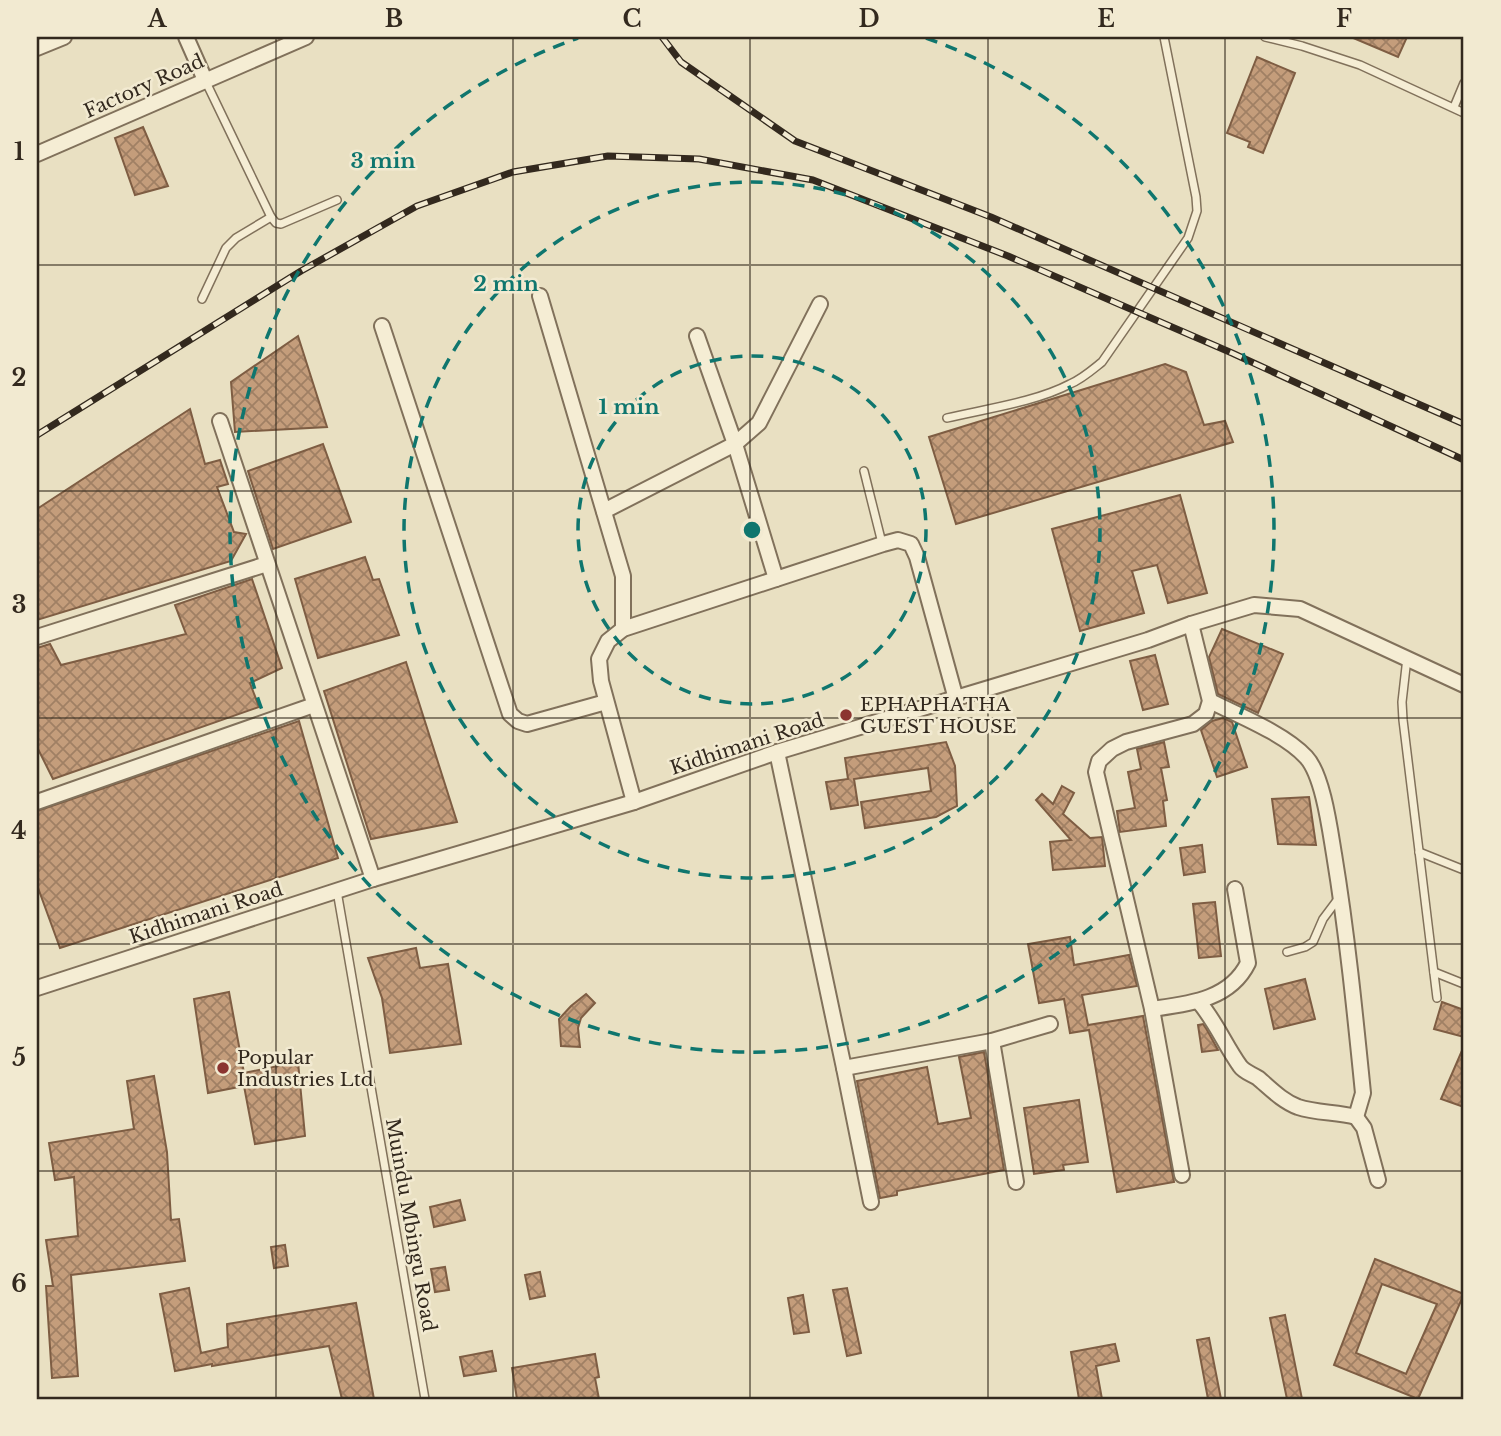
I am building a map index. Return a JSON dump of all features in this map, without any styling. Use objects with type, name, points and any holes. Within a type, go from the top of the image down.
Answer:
[{"type":"street","points":[[37,48],[64,37]]},
{"type":"street","points":[[186,37],[205,80]]},
{"type":"street","name":"Factory Road","points":[[37,154],[306,37]]},
{"type":"street","points":[[540,296],[623,576],[623,629]]},
{"type":"street","points":[[604,511],[735,444],[759,423],[820,304]]},
{"type":"street","points":[[382,326],[510,714],[527,724],[606,702]]},
{"type":"street","points":[[697,337],[735,444],[776,579]]},
{"type":"street","points":[[220,421],[373,878]]},
{"type":"street","points":[[634,802],[601,681],[599,659],[608,641],[623,629],[883,544],[898,540],[911,544],[917,557],[956,699]]},
{"type":"street","points":[[37,637],[267,564]]},
{"type":"street","name":"Kidhimani Road","points":[[37,988],[373,878],[634,802],[777,752],[1148,640],[1254,605],[1300,609],[1464,685]]},
{"type":"street","points":[[1182,1175],[1152,1009],[1097,766],[1099,761],[1126,741],[1193,724],[1206,714],[1210,701],[1191,624]]},
{"type":"street","points":[[1210,701],[1254,722],[1290,744],[1314,767],[1327,812],[1341,895],[1363,1093],[1356,1116]]},
{"type":"street","points":[[37,802],[314,705]]},
{"type":"street","points":[[777,752],[871,1202]]},
{"type":"street","points":[[1152,1009],[1199,1002],[1217,994],[1236,980],[1248,963],[1235,889]]},
{"type":"street","points":[[1199,1002],[1211,1016],[1242,1069],[1278,1096],[1296,1106],[1356,1116],[1364,1128],[1378,1180]]},
{"type":"street","points":[[845,1068],[992,1041],[1050,1024]]},
{"type":"street","points":[[992,1041],[1016,1182]]},
{"type":"lane","points":[[947,418],[1044,395],[1088,374],[1102,362],[1188,238],[1197,211],[1196,197],[1164,37]]},
{"type":"lane","points":[[1265,37],[1360,65],[1464,113]]},
{"type":"lane","points":[[205,80],[271,218],[276,223],[281,224],[337,200]]},
{"type":"lane","points":[[1454,107],[1464,83]]},
{"type":"lane","points":[[202,299],[231,241],[271,218]]},
{"type":"lane","points":[[864,471],[883,544]]},
{"type":"lane","points":[[1407,658],[1402,702],[1403,720],[1437,998]]},
{"type":"lane","points":[[1419,852],[1464,870]]},
{"type":"lane","name":"Muindu Mbingu Road","points":[[337,890],[425,1399]]},
{"type":"lane","points":[[1287,952],[1313,942],[1323,919],[1341,895]]},
{"type":"lane","points":[[1434,972],[1464,984]]},
{"type":"building","points":[[1351,37],[1407,37],[1398,57]]},
{"type":"building","points":[[1257,57],[1295,73],[1263,153],[1248,147],[1250,142],[1227,133]]},
{"type":"building","points":[[143,127],[168,186],[135,195],[115,138]]},
{"type":"building","points":[[298,336],[327,427],[235,432],[231,382]]},
{"type":"building","points":[[1165,364],[1186,372],[1204,425],[1225,421],[1233,442],[956,524],[929,437]]},
{"type":"building","points":[[190,409],[205,464],[220,460],[228,484],[217,487],[234,532],[246,534],[231,561],[37,620],[37,509]]},
{"type":"building","points":[[323,444],[351,522],[273,549],[248,471]]},
{"type":"building","points":[[1180,495],[1207,593],[1168,603],[1157,565],[1132,571],[1144,613],[1080,631],[1052,529]]},
{"type":"building","points":[[365,557],[373,580],[379,579],[399,635],[318,658],[295,579]]},
{"type":"building","points":[[252,579],[282,668],[250,683],[259,707],[53,779],[37,747],[37,648],[50,644],[61,665],[186,634],[175,605]]},
{"type":"building","points":[[1222,629],[1283,654],[1258,713],[1218,694],[1209,657]]},
{"type":"building","points":[[1155,655],[1168,704],[1143,710],[1130,661]]},
{"type":"building","points":[[406,662],[457,822],[371,839],[324,691]]},
{"type":"building","points":[[1223,718],[1232,722],[1247,767],[1217,777],[1201,730],[1212,721]]},
{"type":"building","points":[[299,721],[338,858],[60,948],[37,885],[37,811]]},
{"type":"building","points":[[946,742],[955,766],[957,806],[936,817],[865,828],[861,802],[931,791],[928,768],[854,779],[858,805],[831,809],[826,782],[848,779],[845,758]]},
{"type":"building","points":[[1164,742],[1169,767],[1161,768],[1167,800],[1163,801],[1166,826],[1120,832],[1117,811],[1135,808],[1128,772],[1141,769],[1137,749]]},
{"type":"building","points":[[1062,786],[1074,793],[1063,814],[1090,838],[1102,837],[1105,866],[1053,870],[1050,842],[1071,840],[1036,800],[1042,794],[1053,804]]},
{"type":"building","points":[[1309,797],[1316,845],[1278,844],[1272,799]]},
{"type":"building","points":[[1202,845],[1205,872],[1184,875],[1180,848]]},
{"type":"building","points":[[1215,902],[1221,956],[1199,958],[1193,904]]},
{"type":"building","points":[[1070,937],[1074,965],[1129,955],[1137,986],[1082,995],[1088,1025],[1143,1016],[1174,1182],[1117,1192],[1089,1030],[1070,1033],[1064,999],[1039,1003],[1028,944]]},
{"type":"building","points":[[416,948],[420,968],[448,964],[461,1044],[390,1053],[382,998],[368,958]]},
{"type":"building","points":[[1305,979],[1315,1019],[1274,1029],[1265,989]]},
{"type":"building","name":"Popular Industries Ltd","points":[[229,992],[244,1073],[298,1062],[305,1136],[255,1144],[244,1086],[208,1093],[194,999]]},
{"type":"building","points":[[586,994],[595,1003],[581,1018],[578,1028],[580,1047],[561,1046],[559,1019]]},
{"type":"building","points":[[1442,1002],[1464,1010],[1464,1037],[1434,1029]]},
{"type":"building","points":[[1203,1024],[1218,1050],[1202,1052],[1198,1025]]},
{"type":"building","points":[[1464,1046],[1464,1107],[1441,1099]]},
{"type":"building","points":[[984,1052],[1004,1170],[897,1191],[897,1195],[880,1198],[857,1081],[927,1067],[938,1124],[971,1118],[959,1057]]},
{"type":"building","points":[[154,1076],[167,1152],[171,1220],[179,1219],[185,1261],[71,1275],[78,1376],[52,1378],[46,1286],[53,1286],[46,1240],[78,1236],[74,1177],[55,1180],[49,1143],[134,1129],[127,1081]]},
{"type":"building","points":[[1079,1100],[1088,1162],[1063,1165],[1064,1170],[1034,1174],[1024,1108]]},
{"type":"building","points":[[460,1200],[465,1220],[434,1227],[430,1207]]},
{"type":"building","points":[[285,1245],[288,1266],[274,1268],[271,1247]]},
{"type":"building","points":[[1375,1259],[1464,1294],[1418,1399],[1334,1365]],"holes":[[[1382,1284],[1437,1304],[1406,1374],[1356,1353]]]},
{"type":"building","points":[[445,1267],[449,1290],[435,1292],[431,1269]]},
{"type":"building","points":[[540,1272],[545,1296],[530,1299],[525,1275]]},
{"type":"building","points":[[189,1288],[201,1353],[228,1347],[227,1324],[356,1303],[374,1399],[342,1399],[329,1346],[175,1371],[160,1294]]},
{"type":"building","points":[[847,1288],[861,1353],[847,1356],[833,1290]]},
{"type":"building","points":[[803,1295],[809,1332],[794,1334],[788,1298]]},
{"type":"building","points":[[1285,1315],[1302,1399],[1287,1399],[1270,1318]]},
{"type":"building","points":[[1209,1338],[1221,1399],[1208,1399],[1197,1340]]},
{"type":"building","points":[[1115,1344],[1119,1361],[1096,1366],[1102,1399],[1079,1399],[1071,1352]]},
{"type":"building","points":[[492,1351],[496,1371],[464,1376],[460,1357]]},
{"type":"building","points":[[595,1354],[599,1377],[595,1378],[599,1399],[517,1399],[512,1368]]},
{"type":"railway","points":[[662,37],[681,62],[795,141],[991,217],[1464,424]]},
{"type":"railway","points":[[37,435],[301,271],[417,206],[513,172],[608,156],[699,159],[813,180],[1008,256],[1232,353],[1464,460]]},
{"type":"place","name":"EPHAPHATHA GUEST HOUSE","points":[[846,715]]},
{"type":"place","name":"Popular Industries Ltd","points":[[223,1068]]}]
